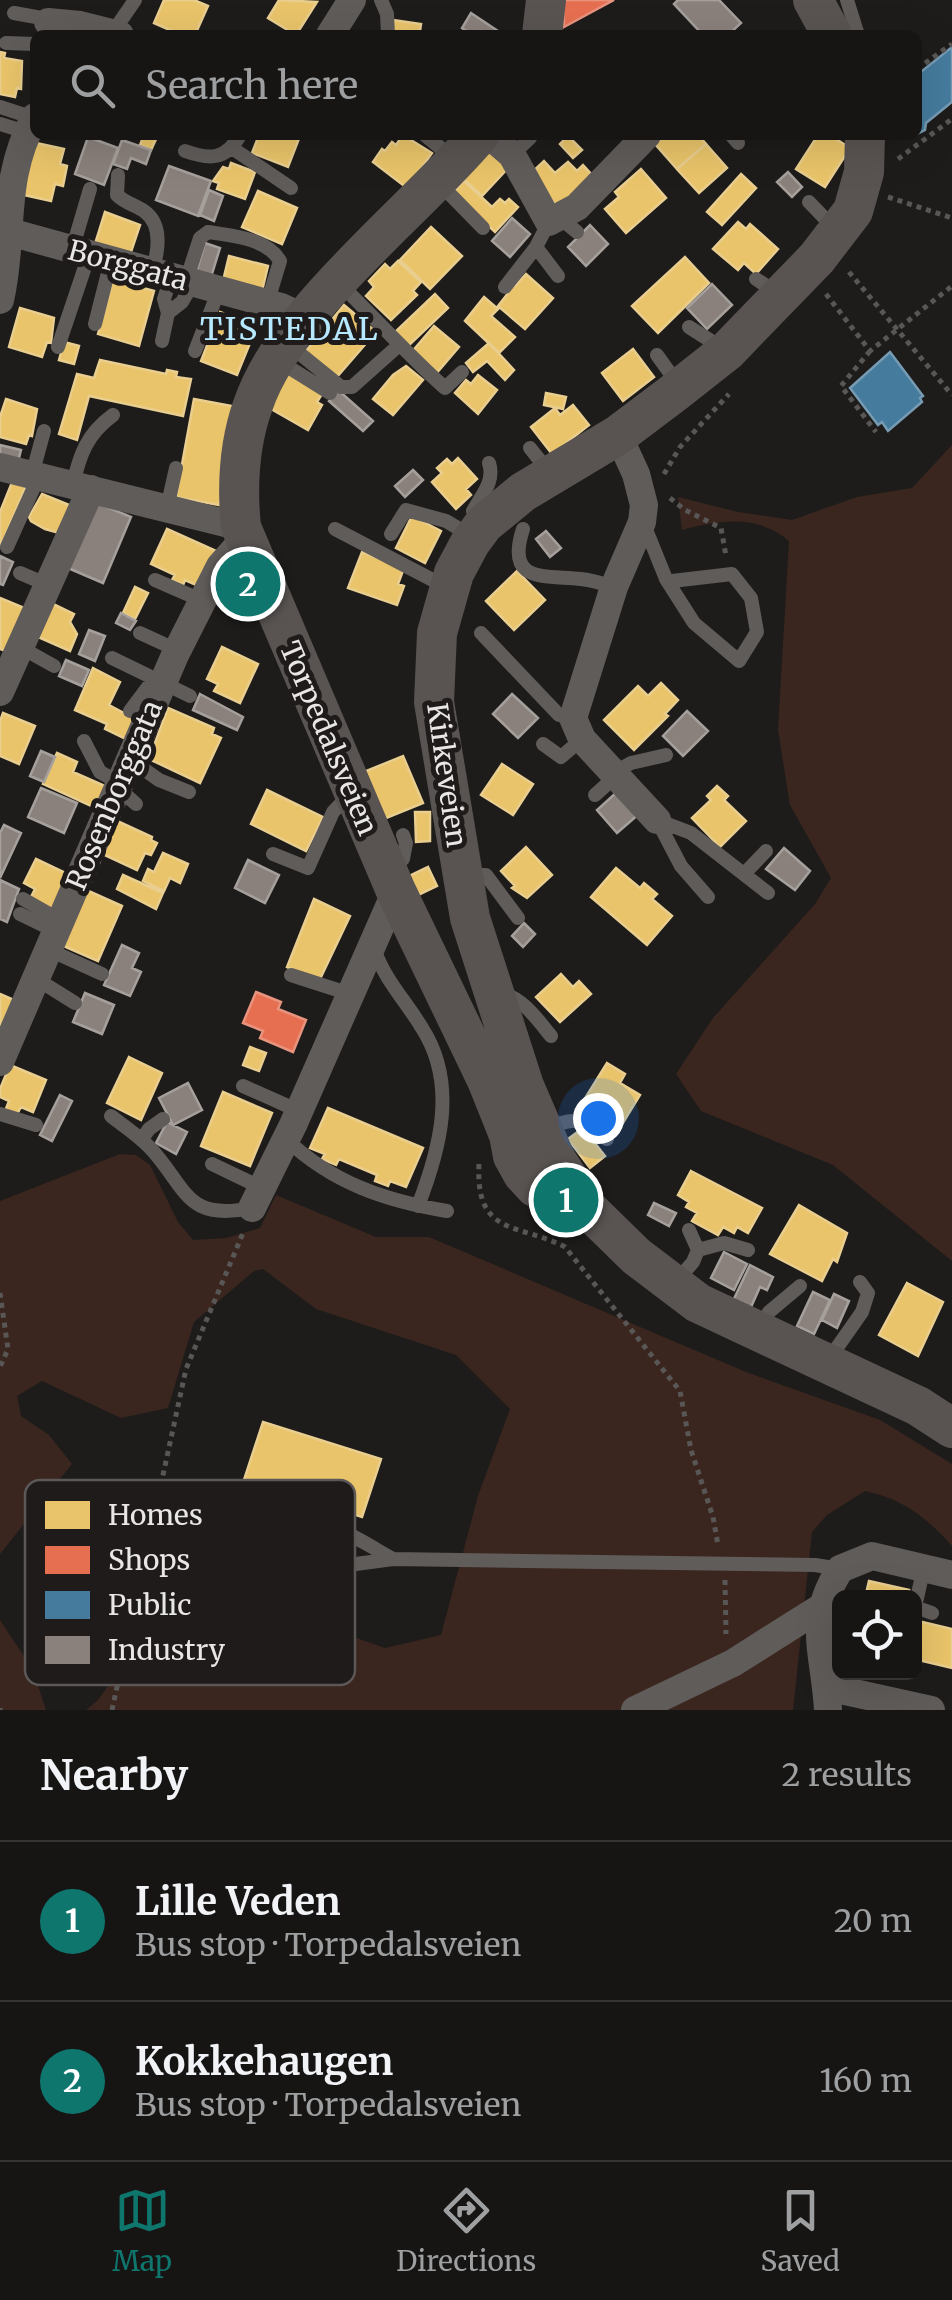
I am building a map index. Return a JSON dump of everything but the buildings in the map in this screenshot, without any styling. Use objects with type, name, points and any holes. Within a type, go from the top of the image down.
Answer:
[{"type":"main road","points":[[543,30],[546,0]]},
{"type":"main road","points":[[814,0],[829,30]]},
{"type":"main road","name":"Kirkeveien","points":[[566,1180],[491,990],[470,918],[434,702],[438,633],[449,588],[542,462],[618,436],[681,387],[730,370],[804,268],[852,211],[864,172],[877,150]]},
{"type":"main road","name":"Torpedalsveien","points":[[473,151],[338,282],[290,341],[252,406],[239,482],[243,533],[352,790],[395,865],[487,1080],[522,1174],[535,1186],[549,1188],[566,1180]]},
{"type":"main road","points":[[566,1180],[612,1234],[672,1286],[725,1318],[918,1406],[952,1428]]},
{"type":"street","points":[[333,30],[352,0]]},
{"type":"street","points":[[45,24],[88,30]]},
{"type":"street","points":[[1,294],[4,213],[24,123]]},
{"type":"street","points":[[473,151],[556,230],[642,140]]},
{"type":"street","name":"Borggata","points":[[4,213],[90,256],[267,304],[290,341]]},
{"type":"street","points":[[618,436],[636,474],[644,506],[642,522],[614,586],[577,697],[577,728],[657,820]]},
{"type":"street","points":[[0,468],[167,508],[243,533]]},
{"type":"street","points":[[7,670],[48,585],[82,486]]},
{"type":"street","name":"Rosenborggata","points":[[1,1059],[54,934],[88,832],[126,784],[159,680],[220,566],[243,533]]},
{"type":"street","points":[[257,1198],[299,1111],[318,1045],[350,994],[372,943],[395,865]]},
{"type":"street","points":[[931,1710],[827,1698],[819,1650],[820,1608],[840,1570],[872,1556],[952,1575]]},
{"type":"street","points":[[635,1710],[733,1663],[820,1608]]},
{"type":"lane","points":[[118,30],[135,0]]},
{"type":"lane","points":[[380,0],[387,14],[388,30]]},
{"type":"lane","points":[[847,0],[856,30]]},
{"type":"lane","points":[[14,13],[45,24]]},
{"type":"lane","points":[[6,42],[30,31]]},
{"type":"lane","points":[[0,107],[24,123]]},
{"type":"lane","points":[[185,151],[206,158],[222,156],[236,142],[291,188]]},
{"type":"lane","points":[[473,151],[483,228]]},
{"type":"lane","points":[[118,175],[116,195],[144,211],[156,226],[158,254],[184,281],[195,351]]},
{"type":"lane","points":[[90,189],[95,324]]},
{"type":"lane","points":[[804,268],[809,202]]},
{"type":"lane","points":[[556,230],[558,276]]},
{"type":"lane","points":[[505,287],[556,230]]},
{"type":"lane","points":[[168,313],[182,302],[184,281],[200,238],[208,232],[273,248],[280,261],[267,304]]},
{"type":"lane","points":[[58,347],[90,256]]},
{"type":"lane","points":[[162,341],[168,313],[164,299],[184,281]]},
{"type":"lane","points":[[338,282],[383,325],[398,346],[445,388],[462,372]]},
{"type":"lane","points":[[689,327],[730,370]]},
{"type":"lane","points":[[290,341],[342,387],[352,387],[398,346]]},
{"type":"lane","points":[[290,341],[330,393]]},
{"type":"lane","points":[[657,355],[681,387]]},
{"type":"lane","points":[[82,486],[80,450],[98,426],[113,415]]},
{"type":"lane","points":[[7,547],[36,476],[44,431]]},
{"type":"lane","points":[[488,463],[489,484],[473,511],[517,547],[520,562],[532,573],[550,580],[581,579],[614,586]]},
{"type":"lane","points":[[167,508],[176,468]]},
{"type":"lane","points":[[391,534],[406,510],[494,530]]},
{"type":"lane","points":[[642,522],[666,579],[694,623],[739,661],[758,632],[751,598],[732,574],[672,582],[666,579]]},
{"type":"lane","points":[[335,529],[449,588]]},
{"type":"lane","points":[[20,573],[48,585]]},
{"type":"lane","points":[[155,580],[201,600]]},
{"type":"lane","points":[[140,633],[178,650]]},
{"type":"lane","points":[[481,633],[559,715],[577,728],[561,757],[543,744]]},
{"type":"lane","points":[[112,658],[190,696]]},
{"type":"lane","points":[[7,670],[54,666]]},
{"type":"lane","points":[[130,711],[159,680]]},
{"type":"lane","points":[[84,742],[100,772],[126,784],[159,780],[189,792]]},
{"type":"lane","points":[[594,795],[631,763],[666,755]]},
{"type":"lane","points":[[273,854],[308,868],[333,812],[352,790]]},
{"type":"lane","points":[[657,820],[691,833],[768,893]]},
{"type":"lane","points":[[657,820],[681,866],[708,897]]},
{"type":"lane","points":[[744,874],[766,851]]},
{"type":"lane","points":[[462,874],[486,875],[518,918]]},
{"type":"lane","points":[[21,907],[102,974]]},
{"type":"lane","points":[[372,943],[383,974],[423,1028],[437,1056],[444,1094],[432,1168],[418,1206]]},
{"type":"lane","points":[[291,974],[350,994]]},
{"type":"lane","points":[[36,978],[76,1003]]},
{"type":"lane","points":[[491,990],[510,995],[531,1012],[550,1036]]},
{"type":"lane","points":[[243,1086],[299,1111]]},
{"type":"lane","points":[[0,1114],[36,1125]]},
{"type":"lane","points":[[110,1116],[142,1140],[196,1206],[220,1212],[257,1198]]},
{"type":"lane","points":[[142,1140],[149,1129],[164,1119]]},
{"type":"lane","points":[[544,1132],[564,1120],[577,1120],[607,1140]]},
{"type":"lane","points":[[286,1139],[308,1160],[346,1182],[388,1200],[448,1211]]},
{"type":"lane","points":[[212,1164],[257,1198]]},
{"type":"lane","points":[[672,1286],[694,1262],[698,1250],[689,1230]]},
{"type":"lane","points":[[698,1250],[724,1244],[748,1250]]},
{"type":"lane","points":[[826,1364],[862,1312],[868,1293],[860,1282]]},
{"type":"lane","points":[[760,1334],[770,1312],[800,1286]]},
{"type":"lane","points":[[355,1538],[394,1559]]},
{"type":"lane","points":[[355,1564],[394,1559],[815,1565],[840,1570]]},
{"type":"lane","points":[[924,1567],[916,1607],[932,1613]]},
{"type":"path","points":[[922,66],[952,44]]},
{"type":"path","points":[[922,131],[952,119]]},
{"type":"path","points":[[877,150],[901,140]]},
{"type":"path","points":[[888,197],[952,218]]},
{"type":"path","points":[[804,268],[898,329],[952,395]]},
{"type":"path","points":[[804,268],[870,351]]},
{"type":"path","points":[[876,432],[841,386],[870,351],[952,286]]},
{"type":"path","points":[[726,575],[726,542],[721,528],[675,504],[663,477],[666,466],[730,370]]},
{"type":"path","points":[[479,1163],[478,1182],[494,1218],[511,1230],[547,1238],[565,1247],[680,1391],[691,1450],[713,1517],[722,1564],[726,1649]]},
{"type":"path","points":[[162,1480],[186,1369],[257,1198]]},
{"type":"path","points":[[0,1293],[8,1348],[0,1367]]},
{"type":"path","points":[[112,1710],[117,1685]]},
{"type":"shaded area","points":[[952,445],[952,1261],[833,1165],[701,1111],[676,1074],[713,1018],[815,904],[831,878],[790,805],[778,730],[789,541],[751,523],[710,524],[682,530],[678,497],[792,520],[857,497],[912,488]]},
{"type":"shaded area","points":[[120,1154],[136,1155],[150,1165],[178,1222],[193,1240],[226,1238],[260,1228],[276,1195],[376,1237],[429,1237],[746,1372],[880,1420],[952,1464],[952,1546],[913,1511],[865,1491],[827,1515],[812,1532],[793,1710],[86,1710],[109,1685],[355,1685],[355,1637],[385,1648],[441,1635],[478,1496],[510,1409],[456,1355],[316,1309],[263,1269],[254,1271],[194,1322],[168,1408],[121,1418],[42,1381],[17,1396],[21,1416],[49,1435],[72,1464],[59,1480],[25,1480],[25,1523],[0,1554],[0,1201]]},
{"type":"shaded area","points":[[0,1620],[25,1658],[25,1685],[38,1685],[46,1710],[0,1710]]},
{"type":"place","name":"Kokkehaugen","points":[[248,584]]},
{"type":"place","name":"Lille Veden","points":[[566,1200]]},
{"type":"district","name":"TISTEDAL","points":[[290,329]]}]
